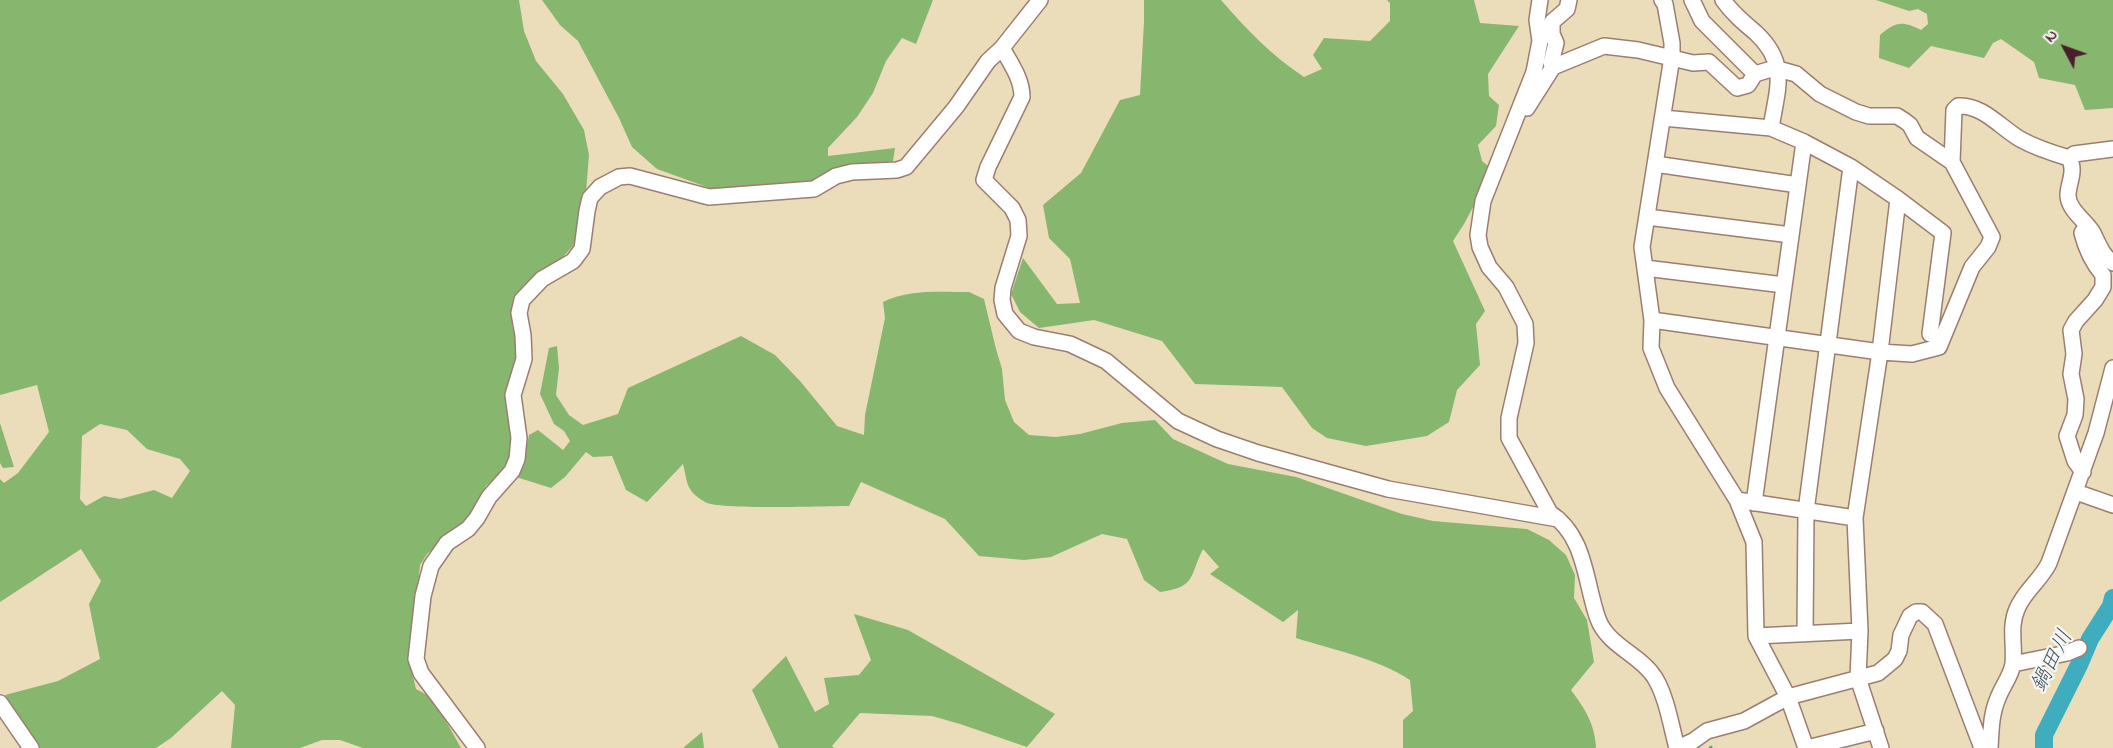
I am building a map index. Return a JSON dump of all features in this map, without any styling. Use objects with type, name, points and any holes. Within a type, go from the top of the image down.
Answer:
[{"type":"street","points":[[477,748],[421,674],[416,659],[423,596],[431,566],[447,543],[468,529],[477,518],[489,497],[512,471],[518,459],[519,438],[513,395],[524,359],[519,313],[522,300],[542,279],[573,261],[582,249],[590,198],[600,187],[619,177],[630,176],[709,196],[814,189],[836,176],[852,172],[906,168],[956,107],[988,61],[1002,48],[1040,0]]},
{"type":"street","points":[[1540,0],[1537,20],[1540,41],[1537,59],[1522,107],[1483,201],[1478,235],[1480,247],[1489,267],[1506,287],[1525,324],[1526,344],[1509,418],[1509,438],[1550,513],[1575,539],[1599,621],[1622,649],[1655,678],[1678,748],[1707,731],[1744,721],[1788,697],[1878,673],[1888,666],[1899,651],[1901,635],[1910,616],[1916,612],[1922,612],[1935,624],[1982,748]]},
{"type":"street","points":[[1553,67],[1551,63],[1556,43],[1552,34],[1552,22],[1567,9],[1569,0]]},
{"type":"street","points":[[1662,0],[1665,4],[1672,43],[1672,57],[1642,247],[1652,320],[1651,348],[1667,388],[1737,500],[1754,542],[1756,636],[1788,697],[1807,748],[1876,731]]},
{"type":"street","points":[[1692,0],[1702,21],[1755,74]]},
{"type":"street","points":[[1723,0],[1729,9],[1766,43],[1776,61],[1778,87],[1771,128]]},
{"type":"street","points":[[1522,107],[1527,108],[1553,67],[1605,46],[1672,57],[1693,63],[1709,62],[1737,88],[1748,85],[1755,74],[1778,69],[1796,74],[1820,94],[1856,112],[1869,116],[1896,116],[1910,126],[1917,138],[1952,162],[1992,237],[1988,247],[1972,267],[1939,347],[1912,354],[1880,352],[1652,320]]},
{"type":"street","points":[[1002,48],[1018,77],[1022,88],[1022,98],[988,167],[984,180],[1012,208],[1018,220],[1019,236],[1003,288],[1002,300],[1005,314],[1019,331],[1034,337],[1070,344],[1106,361],[1165,412],[1178,421],[1217,439],[1280,460],[1388,489],[1558,519]]},
{"type":"street","points":[[1952,162],[1954,110],[1958,106],[1976,110],[2019,138],[2045,151],[2069,158]]},
{"type":"street","points":[[1663,118],[1771,128],[1804,142],[1851,167],[1943,233],[1930,334]]},
{"type":"street","points":[[1754,503],[1804,142]]},
{"type":"street","points":[[2069,158],[2074,154],[2113,149]]},
{"type":"street","points":[[2069,158],[2073,170],[2068,196],[2071,204],[2087,225],[2097,246],[2113,263]]},
{"type":"street","points":[[1655,164],[1798,185]]},
{"type":"street","points":[[1804,634],[1806,511],[1851,167]]},
{"type":"street","points":[[1881,748],[1858,678],[1860,631],[1855,518],[1880,352],[1898,199]]},
{"type":"street","points":[[1647,217],[1791,235]]},
{"type":"street","points":[[2083,472],[2075,461],[2067,436],[2075,415],[2076,399],[2072,374],[2074,354],[2071,330],[2103,287],[2103,275],[2094,264],[2085,246],[2082,232],[2087,225]]},
{"type":"street","points":[[1645,268],[1784,285]]},
{"type":"street","points":[[1990,748],[1991,720],[1997,699],[2013,664],[2013,622],[2017,609],[2024,596],[2045,572],[2049,563],[2096,434],[2113,368]]},
{"type":"street","points":[[2076,492],[2113,505]]},
{"type":"street","points":[[1737,500],[1855,518]]},
{"type":"street","points":[[1756,636],[1860,631]]},
{"type":"street","points":[[2013,664],[2067,653],[2079,648]]},
{"type":"street","points":[[0,703],[31,748]]},
{"type":"green space","points":[[0,0],[519,0],[524,31],[536,61],[563,94],[584,130],[589,155],[584,217],[577,241],[563,257],[542,273],[515,305],[512,326],[519,343],[516,364],[507,388],[508,409],[514,433],[508,466],[486,486],[466,524],[454,528],[427,554],[420,565],[416,612],[408,655],[416,689],[433,698],[461,748],[363,748],[340,740],[322,740],[300,748],[231,748],[235,705],[222,691],[171,738],[156,748],[39,748],[5,695],[58,681],[100,659],[89,604],[101,581],[81,549],[0,602],[0,479],[4,483],[18,473],[49,432],[37,385],[0,395]],"holes":[[[100,424],[127,430],[147,449],[180,459],[190,471],[172,498],[154,490],[120,499],[104,496],[86,506],[80,499],[82,436]]]},
{"type":"green space","points":[[542,0],[933,0],[916,44],[902,38],[886,61],[873,93],[857,117],[828,148],[828,156],[895,148],[893,161],[831,171],[810,183],[715,190],[657,169],[632,147],[578,41],[560,25]]},
{"type":"green space","points":[[1144,0],[1221,0],[1260,42],[1304,77],[1322,69],[1313,55],[1324,38],[1370,41],[1390,21],[1390,3],[1387,0],[1474,0],[1480,23],[1519,26],[1488,74],[1489,96],[1499,105],[1496,126],[1478,145],[1482,161],[1493,170],[1453,241],[1485,311],[1476,324],[1480,365],[1457,390],[1449,422],[1427,436],[1366,446],[1327,438],[1312,428],[1282,387],[1195,384],[1162,341],[1094,320],[1039,328],[1020,312],[1011,294],[1023,258],[1057,304],[1080,303],[1070,259],[1049,238],[1043,205],[1081,173],[1120,100],[1140,95]]},
{"type":"green space","points":[[1876,0],[2113,0],[2113,108],[2085,110],[2075,85],[2039,78],[2034,62],[2001,39],[1993,43],[1984,58],[1931,46],[1909,68],[1879,58],[1880,35],[1886,30],[1895,25],[1904,24],[1921,30],[1928,24],[1927,14],[1918,9],[1909,11]]},
{"type":"green space","points":[[969,292],[984,299],[1002,369],[1005,400],[1014,422],[1029,435],[1056,437],[1080,434],[1122,423],[1155,420],[1173,439],[1228,464],[1296,477],[1402,514],[1433,521],[1527,529],[1549,540],[1566,555],[1575,575],[1574,598],[1587,620],[1594,662],[1571,690],[1588,717],[1594,731],[1596,748],[1403,748],[1403,720],[1413,711],[1410,680],[1369,660],[1296,638],[1298,610],[1283,622],[1210,574],[1219,567],[1203,549],[1186,583],[1172,590],[1160,592],[1144,580],[1127,539],[1102,534],[1051,557],[1024,560],[979,556],[945,519],[861,482],[849,506],[750,507],[705,502],[691,490],[683,464],[647,502],[626,490],[612,456],[593,457],[586,452],[565,477],[551,488],[516,477],[524,460],[529,435],[538,430],[563,450],[570,441],[564,431],[554,424],[540,394],[549,348],[557,346],[559,368],[556,395],[569,415],[583,425],[618,414],[628,388],[741,336],[775,355],[837,426],[864,435],[865,415],[885,318],[883,302],[914,293]]},
{"type":"green space","points":[[0,423],[14,467],[3,468],[0,463]]},
{"type":"green space","points":[[854,614],[908,630],[1055,714],[1027,747],[932,716],[860,713],[832,746],[834,748],[779,748],[752,690],[786,656],[815,712],[829,704],[824,678],[859,675],[871,660]]},
{"type":"green space","points":[[702,732],[704,748],[683,748]]},
{"type":"waterway","name":"鍋田川","points":[[2044,748],[2044,735],[2090,639],[2111,606],[2113,598]]}]
